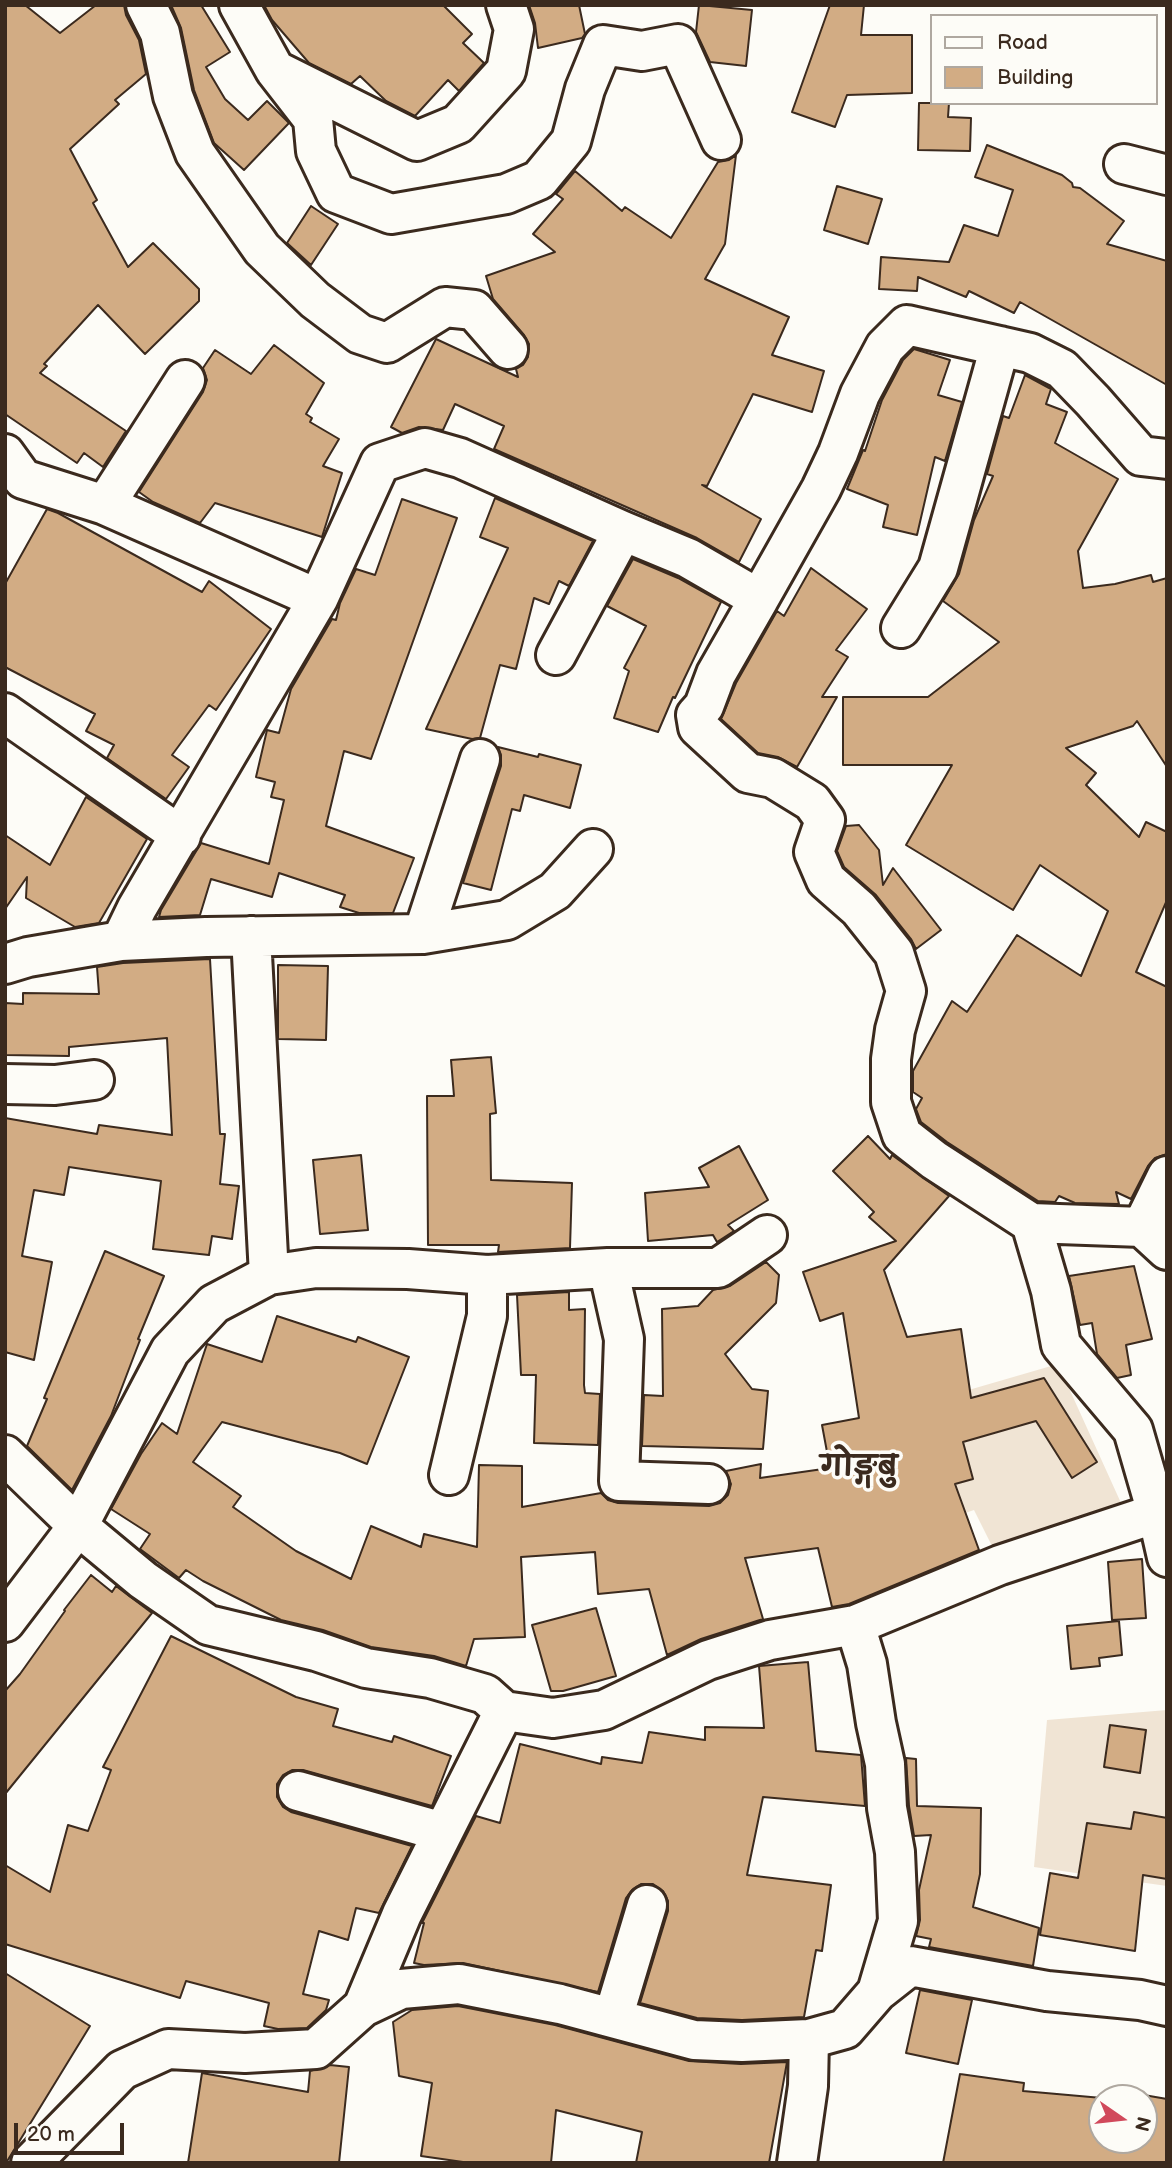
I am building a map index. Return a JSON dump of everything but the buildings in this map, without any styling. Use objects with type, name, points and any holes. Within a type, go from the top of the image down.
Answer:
[{"type":"street","points":[[146,5],[160,33],[173,96],[195,153],[262,249],[315,300],[360,334],[387,343],[445,307],[474,310],[508,349]]},
{"type":"street","points":[[239,5],[275,69],[313,119],[316,151],[336,193],[391,214],[506,194],[539,180],[571,141],[585,89],[603,45],[642,51],[678,44],[721,140]]},
{"type":"street","points":[[275,69],[416,141],[458,124],[506,71],[514,29],[506,5]]},
{"type":"street","points":[[1124,164],[1167,175]]},
{"type":"street","points":[[1167,459],[1141,456],[1094,401],[1062,369],[1030,353],[907,325],[885,347],[860,394],[821,489],[716,674],[704,706],[696,715],[698,727],[748,774],[773,778],[812,802],[825,820],[814,852],[826,880],[859,909],[894,953],[906,990],[891,1059],[891,1102],[902,1135],[934,1160],[1031,1223],[1154,1238],[1167,1176]]},
{"type":"street","points":[[901,628],[938,568],[1000,346]]},
{"type":"street","points":[[104,505],[185,380]]},
{"type":"street","points":[[121,941],[137,908],[318,599],[380,463],[425,448],[460,458],[688,558],[759,599]]},
{"type":"street","points":[[5,454],[23,479],[104,505],[318,599]]},
{"type":"street","points":[[556,655],[623,531]]},
{"type":"street","points":[[5,713],[181,836]]},
{"type":"street","points":[[423,934],[480,759]]},
{"type":"street","points":[[13,954],[121,941],[423,934],[507,920],[555,891],[593,849]]},
{"type":"street","points":[[251,936],[269,1275]]},
{"type":"street","points":[[5,1084],[55,1084],[94,1080]]},
{"type":"street","points":[[1031,1223],[1051,1291],[1061,1345],[1133,1430],[1167,1557]]},
{"type":"street","points":[[5,1622],[78,1526],[170,1351],[214,1304],[269,1275],[329,1268],[408,1269],[487,1275],[608,1268],[718,1268],[766,1235]]},
{"type":"street","points":[[608,1268],[624,1339],[619,1481],[709,1484]]},
{"type":"street","points":[[449,1475],[487,1316],[487,1275]]},
{"type":"street","points":[[5,1455],[78,1526],[143,1580],[208,1625],[316,1651],[366,1668],[430,1678],[485,1694],[504,1711],[554,1718],[604,1710],[708,1660],[770,1640],[855,1625],[1000,1565],[1157,1513]]},
{"type":"street","points":[[855,1625],[867,1664],[885,1764],[887,1808],[895,1852],[898,1921],[877,1992]]},
{"type":"street","points":[[363,2007],[402,1914],[504,1711]]},
{"type":"street","points":[[298,1791],[443,1832]]},
{"type":"street","points":[[613,2018],[647,1905]]},
{"type":"street","points":[[31,2163],[122,2070],[169,2049],[245,2053],[316,2049],[363,2007],[401,1989],[459,1984],[560,2004],[694,2040],[742,2042],[809,2039],[845,2029],[877,1992],[910,1966],[1047,1991],[1140,2000],[1167,2006]]},
{"type":"street","points":[[797,2163],[808,2086],[809,2039]]},
{"type":"shaded area","points":[[1058,1364],[1126,1514],[995,1552],[974,1510],[915,1530],[893,1412]]},
{"type":"shaded area","points":[[1167,1710],[1167,1886],[1034,1867],[1047,1720]]},
{"type":"district","name":"गोङ्गबु","points":[[859,1469]]}]
